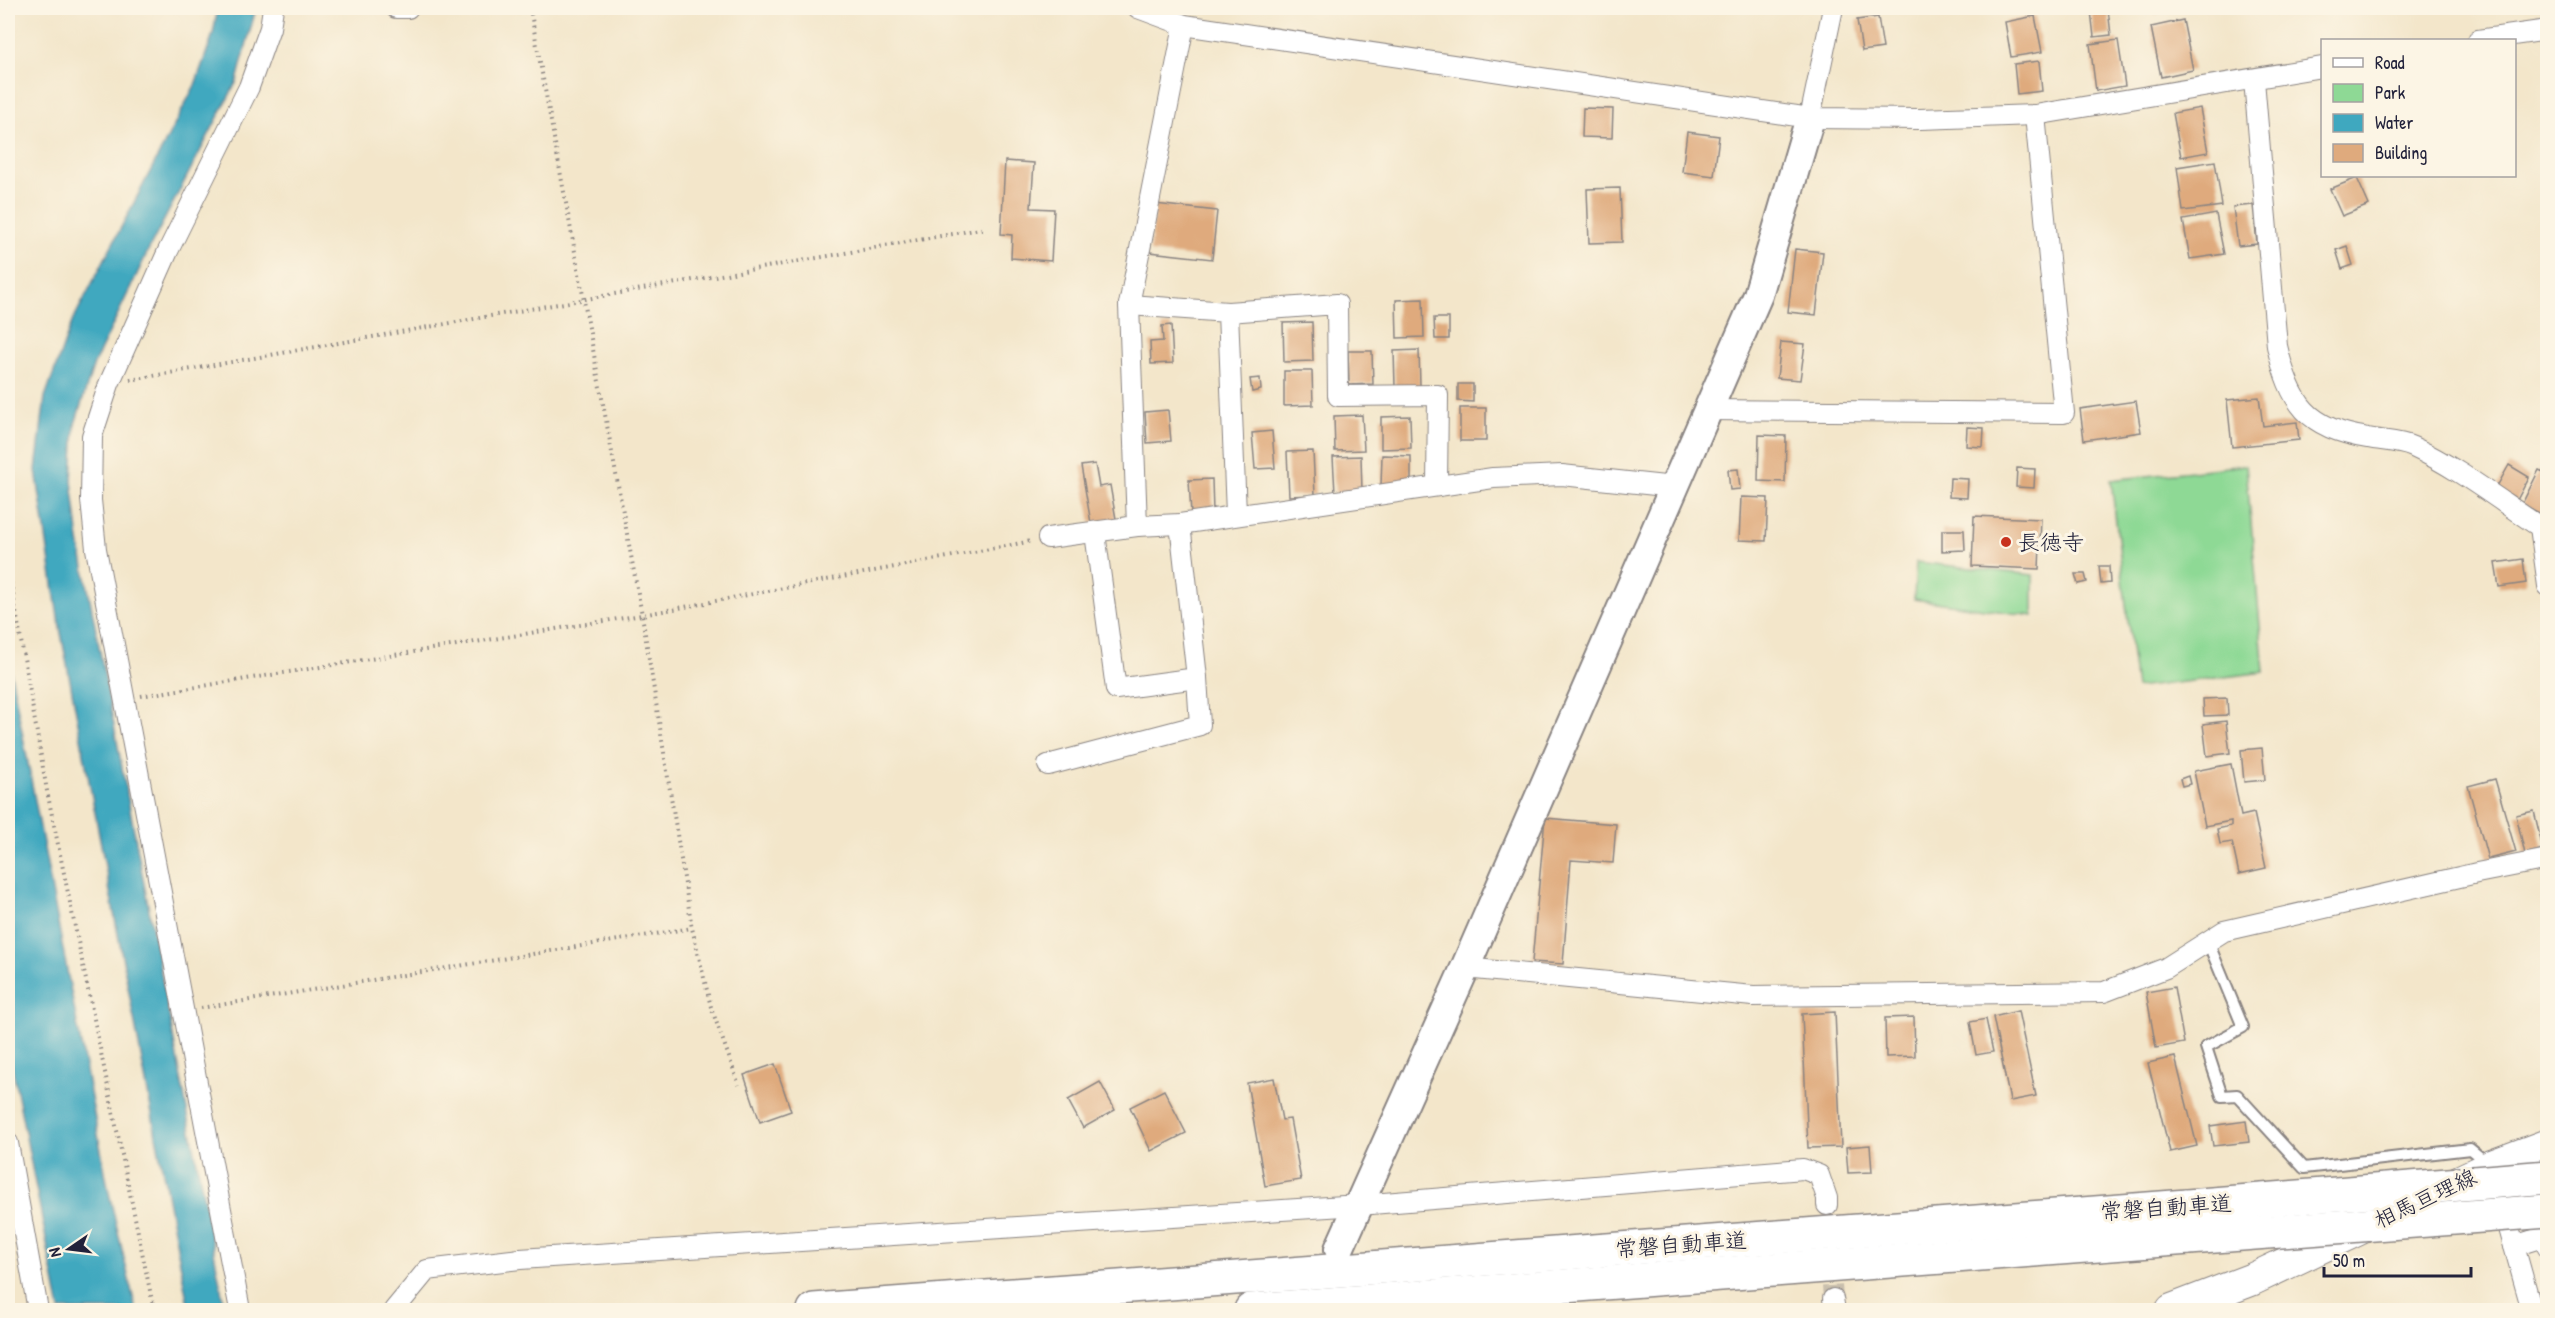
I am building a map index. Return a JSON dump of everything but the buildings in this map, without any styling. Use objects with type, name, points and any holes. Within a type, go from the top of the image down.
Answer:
[{"type":"highway","name":"常磐自動車道","points":[[814,1311],[2547,1177]]},
{"type":"highway","name":"常磐自動車道","points":[[1251,1311],[2547,1211]]},
{"type":"main road","name":"相馬亘理線","points":[[2172,1311],[2253,1279],[2492,1166],[2547,1145]]},
{"type":"street","points":[[240,1311],[96,549],[91,501],[92,436],[109,384],[168,251],[249,87],[270,28],[273,8]]},
{"type":"street","points":[[396,8],[408,8]]},
{"type":"street","points":[[1138,8],[1184,25],[1810,118],[1920,119],[2036,115],[2321,67]]},
{"type":"street","points":[[1339,1249],[1466,968],[1758,295],[1810,118],[1833,8]]},
{"type":"street","points":[[1137,526],[1129,305],[1184,25]]},
{"type":"street","points":[[2485,39],[2547,30]]},
{"type":"street","points":[[2254,80],[2277,346],[2284,379],[2301,407],[2320,424],[2344,435],[2410,445],[2540,527],[2547,586]]},
{"type":"street","points":[[1708,410],[2064,413],[2036,115]]},
{"type":"street","points":[[1129,305],[1228,312],[1337,304],[1338,396],[1438,395],[1437,486]]},
{"type":"street","points":[[1228,312],[1236,514]]},
{"type":"street","points":[[1048,538],[1137,526],[1180,524],[1493,478],[1562,475],[1674,487]]},
{"type":"street","points":[[1048,765],[1200,725],[1180,524]]},
{"type":"street","points":[[1095,533],[1116,688],[1197,678]]},
{"type":"street","points":[[1466,968],[1754,996],[2104,992],[2166,968],[2224,932],[2547,859]]},
{"type":"street","points":[[8,1143],[38,1311]]},
{"type":"street","points":[[2492,1166],[2532,1311]]},
{"type":"street","points":[[400,1306],[427,1270],[520,1259],[1359,1205],[1803,1169],[1819,1175],[1827,1205]]},
{"type":"street","points":[[2514,1246],[2543,1237],[2547,1248]]},
{"type":"lane","points":[[2208,942],[2243,1027],[2206,1047],[2222,1096],[2237,1095],[2304,1168],[2470,1149],[2492,1166]]},
{"type":"path","points":[[530,8],[642,615],[692,928],[711,1007],[739,1085]]},
{"type":"path","points":[[109,384],[986,228]]},
{"type":"path","points":[[126,699],[642,615],[1048,538]]},
{"type":"path","points":[[8,565],[47,791],[154,1311]]},
{"type":"path","points":[[183,1011],[692,928]]},
{"type":"green space","points":[[2246,465],[2264,672],[2136,688],[2111,480]]},
{"type":"green space","points":[[1916,562],[2033,575],[2033,616],[1914,599]]},
{"type":"water","points":[[218,8],[256,8],[237,81],[150,247],[94,364],[75,424],[72,481],[79,541],[225,1310],[189,1310],[58,617],[36,470],[45,397],[72,322],[195,85],[213,34]]},
{"type":"water","points":[[8,657],[109,1193],[136,1310],[60,1310],[8,1046]]},
{"type":"waterway","points":[[8,1297],[10,1310]]},
{"type":"tunnel","points":[[1830,1256],[1833,1299]]},
{"type":"place","name":"長徳寺","points":[[2006,542]]}]
